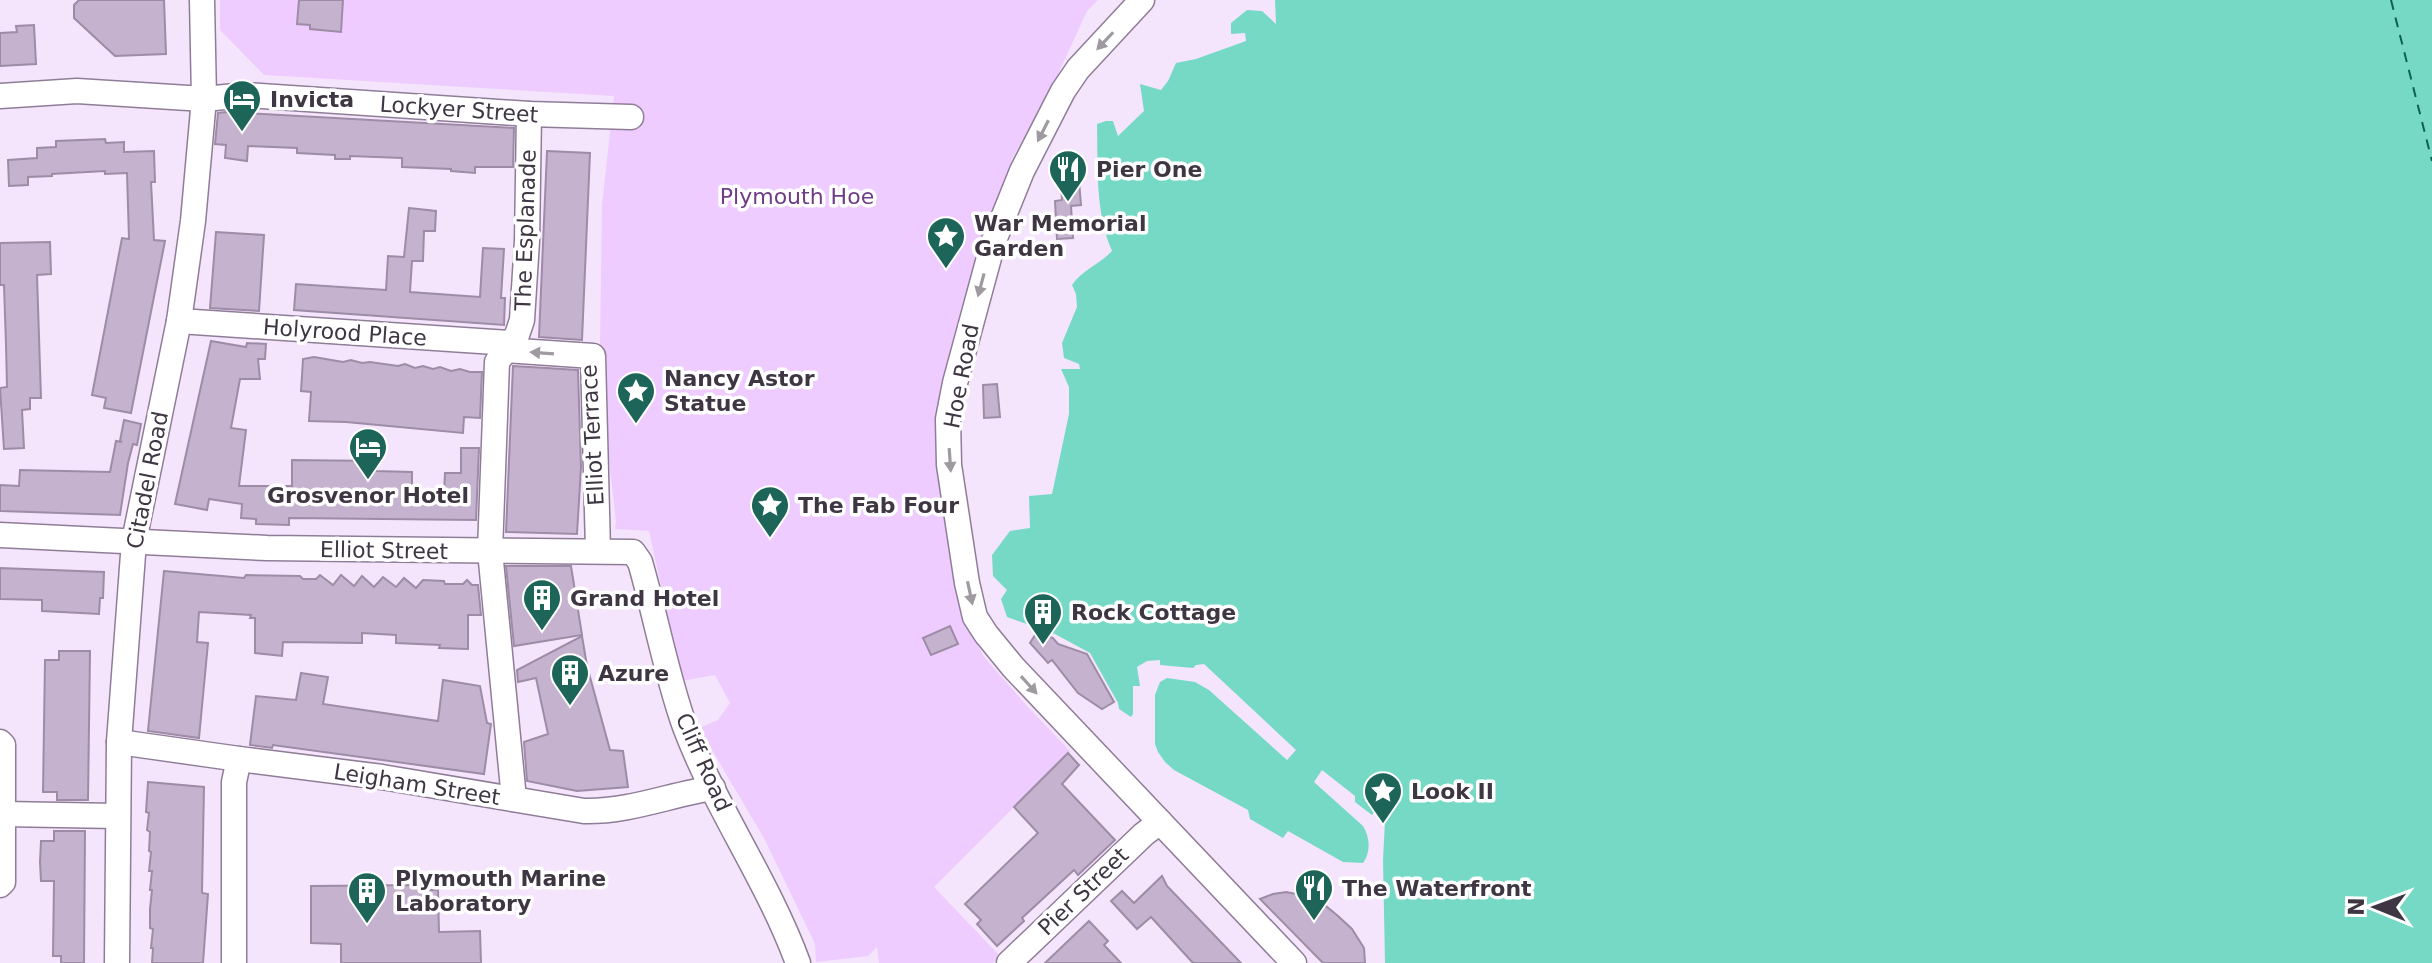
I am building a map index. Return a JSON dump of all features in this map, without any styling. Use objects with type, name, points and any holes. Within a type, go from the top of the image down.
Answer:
[{"type":"street","name":"Citadel Road","points":[[117,963],[119,742],[134,541],[179,321],[193,221],[204,99],[202,0]]},
{"type":"street","name":"Hoe Road","points":[[1142,0],[1078,69],[1063,91],[1022,171],[993,243],[948,419],[949,465],[967,583],[975,617],[1013,667],[1294,963]]},
{"type":"street","name":"Lockyer Street","points":[[0,96],[77,91],[204,99],[246,95],[529,114],[631,117]]},
{"type":"street","name":"The Esplanade","points":[[514,799],[490,551],[497,362],[517,335],[522,320],[529,114]]},
{"type":"street","name":"Holyrood Place","points":[[179,321],[507,347]]},
{"type":"street","name":"Elliot Terrace","points":[[507,347],[593,356],[598,551]]},
{"type":"street","name":"Elliot Street","points":[[0,535],[267,548],[633,552]]},
{"type":"street","name":"Cliff Road","points":[[633,552],[644,575],[685,727],[783,924],[798,963]]},
{"type":"street","points":[[0,742],[3,745],[3,882],[0,885]]},
{"type":"street","name":"Leigham Street","points":[[119,742],[382,777],[584,811],[605,812],[639,807],[678,794],[713,788]]},
{"type":"street","points":[[234,963],[234,782],[239,759]]},
{"type":"street","points":[[3,814],[117,816]]},
{"type":"street","name":"Pier Street","points":[[1009,963],[1160,822]]},
{"type":"green space","name":"Plymouth Hoe","points":[[220,0],[1098,0],[1087,11],[1054,83],[1012,159],[964,309],[951,371],[966,624],[984,657],[1070,751],[934,887],[1000,956],[993,963],[879,963],[877,947],[868,956],[816,962],[815,944],[765,840],[699,728],[718,720],[730,703],[715,675],[682,681],[649,531],[615,529],[600,347],[602,205],[614,96],[264,75],[220,30]]},
{"type":"shaded area","points":[[1275,0],[2432,0],[2432,963],[1385,963],[1385,821],[1355,802],[1355,796],[1322,770],[1314,782],[1365,830],[1368,849],[1363,863],[1343,862],[1288,831],[1283,838],[1250,819],[1248,810],[1174,770],[1158,752],[1155,744],[1155,695],[1160,682],[1167,678],[1195,682],[1209,690],[1287,760],[1296,750],[1204,664],[1193,668],[1160,665],[1160,660],[1147,661],[1137,667],[1140,686],[1133,686],[1131,717],[1119,709],[1090,653],[1055,634],[1007,617],[1001,599],[1007,590],[993,576],[992,555],[1010,531],[1030,528],[1029,496],[1052,494],[1069,414],[1069,387],[1061,369],[1080,369],[1079,364],[1064,358],[1062,343],[1077,307],[1072,285],[1112,251],[1100,205],[1097,124],[1113,121],[1118,136],[1144,111],[1140,84],[1161,90],[1176,63],[1246,41],[1245,33],[1231,34],[1231,23],[1247,10],[1262,11],[1276,24]]},
{"type":"building","points":[[79,0],[164,0],[166,54],[115,56],[74,18],[74,5]]},
{"type":"building","points":[[299,0],[343,0],[341,32],[310,29],[310,25],[297,24]]},
{"type":"building","points":[[34,25],[36,64],[0,66],[0,33],[17,32],[16,26]]},
{"type":"building","points":[[218,113],[514,128],[513,167],[475,167],[475,173],[402,167],[402,158],[350,156],[350,159],[335,159],[335,155],[297,153],[297,148],[248,146],[247,161],[225,158],[226,145],[215,144]]},
{"type":"building","points":[[105,139],[106,143],[124,142],[124,152],[154,151],[155,182],[151,182],[154,240],[165,241],[131,413],[104,408],[106,398],[92,395],[122,238],[129,239],[127,173],[52,174],[28,177],[28,185],[9,186],[8,160],[37,158],[37,148],[56,147],[56,141]]},
{"type":"building","points":[[547,151],[590,153],[582,340],[539,337]]},
{"type":"building","name":"Pier One","points":[[1078,169],[1081,205],[1071,206],[1073,238],[1057,239],[1055,201],[1062,200],[1060,171]]},
{"type":"building","points":[[409,208],[436,211],[435,231],[424,231],[423,261],[412,261],[410,292],[480,297],[483,248],[504,249],[501,298],[505,298],[504,325],[294,310],[296,284],[386,290],[388,256],[404,257]]},
{"type":"building","points":[[216,232],[264,235],[259,311],[210,308]]},
{"type":"building","points":[[50,242],[51,274],[37,275],[41,398],[30,398],[30,409],[22,410],[24,448],[4,449],[0,388],[7,387],[0,243]]},
{"type":"building","points":[[211,341],[246,347],[247,343],[266,344],[265,359],[258,359],[260,379],[240,379],[231,428],[246,430],[239,486],[292,486],[292,460],[376,461],[376,471],[412,472],[412,491],[444,492],[445,473],[461,473],[461,448],[479,448],[476,520],[289,518],[289,525],[256,524],[256,519],[241,518],[242,504],[209,499],[207,510],[175,504]]},
{"type":"building","points":[[314,357],[343,362],[351,360],[482,372],[480,418],[464,417],[463,433],[309,421],[311,392],[301,391],[303,359]]},
{"type":"building","points":[[513,366],[578,370],[581,467],[577,534],[506,532]]},
{"type":"building","points":[[997,384],[1000,417],[984,418],[983,385]]},
{"type":"building","points":[[124,420],[141,424],[137,445],[133,444],[128,463],[120,515],[0,511],[0,485],[19,486],[20,470],[110,472],[116,441],[122,442]]},
{"type":"building","name":"Grand Hotel","points":[[506,566],[571,566],[582,635],[514,646]]},
{"type":"building","points":[[0,568],[104,572],[99,614],[42,611],[42,600],[0,599]]},
{"type":"building","points":[[164,571],[244,578],[246,575],[316,579],[320,575],[333,585],[341,575],[354,586],[362,576],[374,587],[383,577],[396,587],[404,578],[416,588],[423,580],[463,584],[467,580],[472,585],[478,585],[481,615],[468,615],[468,649],[396,643],[396,635],[362,633],[362,643],[283,642],[282,656],[255,653],[255,618],[250,618],[251,615],[199,612],[197,642],[208,643],[199,738],[148,731]]},
{"type":"building","points":[[950,626],[958,644],[931,655],[923,638]]},
{"type":"building","points":[[1037,632],[1053,638],[1058,644],[1087,654],[1114,702],[1102,709],[1078,693],[1052,660],[1048,663],[1030,643]]},
{"type":"building","name":"Azure","points":[[582,636],[610,750],[623,751],[628,787],[577,791],[527,781],[524,742],[548,734],[536,678],[518,682],[517,670]]},
{"type":"building","points":[[59,651],[90,651],[88,800],[57,800],[57,792],[43,792],[45,660],[59,660]]},
{"type":"building","points":[[301,673],[328,677],[323,704],[438,721],[443,680],[480,686],[487,723],[491,724],[484,774],[273,745],[272,748],[250,745],[256,696],[296,700]]},
{"type":"building","points":[[1068,753],[1079,765],[1062,784],[1115,840],[1078,875],[1074,870],[997,946],[977,924],[981,920],[965,904],[1038,833],[1014,807]]},
{"type":"building","points":[[148,782],[204,787],[202,893],[208,894],[203,963],[152,963],[152,871],[149,871],[150,832],[147,830],[149,813],[146,812]]},
{"type":"building","points":[[54,831],[85,831],[84,963],[61,963],[61,956],[53,956],[54,881],[41,881],[40,862],[41,841],[54,841]]},
{"type":"building","points":[[1162,876],[1167,886],[1241,963],[1193,963],[1151,917],[1137,929],[1111,901],[1122,891],[1134,903]]},
{"type":"building","name":"Plymouth Marine Laboratory","points":[[422,885],[427,890],[438,890],[439,932],[480,931],[481,963],[341,963],[341,944],[311,943],[311,886]]},
{"type":"building","name":"The Waterfront","points":[[1286,892],[1321,902],[1338,916],[1352,929],[1364,948],[1365,963],[1323,963],[1260,899]]},
{"type":"building","points":[[1089,921],[1108,941],[1104,945],[1121,963],[1045,963]]},
{"type":"ferry route","points":[[2391,0],[2432,161]]},
{"type":"place","name":"Invicta","points":[[242,133]]},
{"type":"place","name":"Pier One","points":[[1068,203]]},
{"type":"place","name":"War Memorial Garden","points":[[946,270]]},
{"type":"place","name":"Nancy Astor Statue","points":[[636,425]]},
{"type":"place","name":"Grosvenor Hotel","points":[[368,481]]},
{"type":"place","name":"The Fab Four","points":[[770,539]]},
{"type":"place","name":"Grand Hotel","points":[[542,632]]},
{"type":"place","name":"Rock Cottage","points":[[1043,646]]},
{"type":"place","name":"Azure","points":[[570,707]]},
{"type":"place","name":"Look II","points":[[1383,825]]},
{"type":"place","name":"The Waterfront","points":[[1314,922]]},
{"type":"place","name":"Plymouth Marine Laboratory","points":[[367,925]]}]
